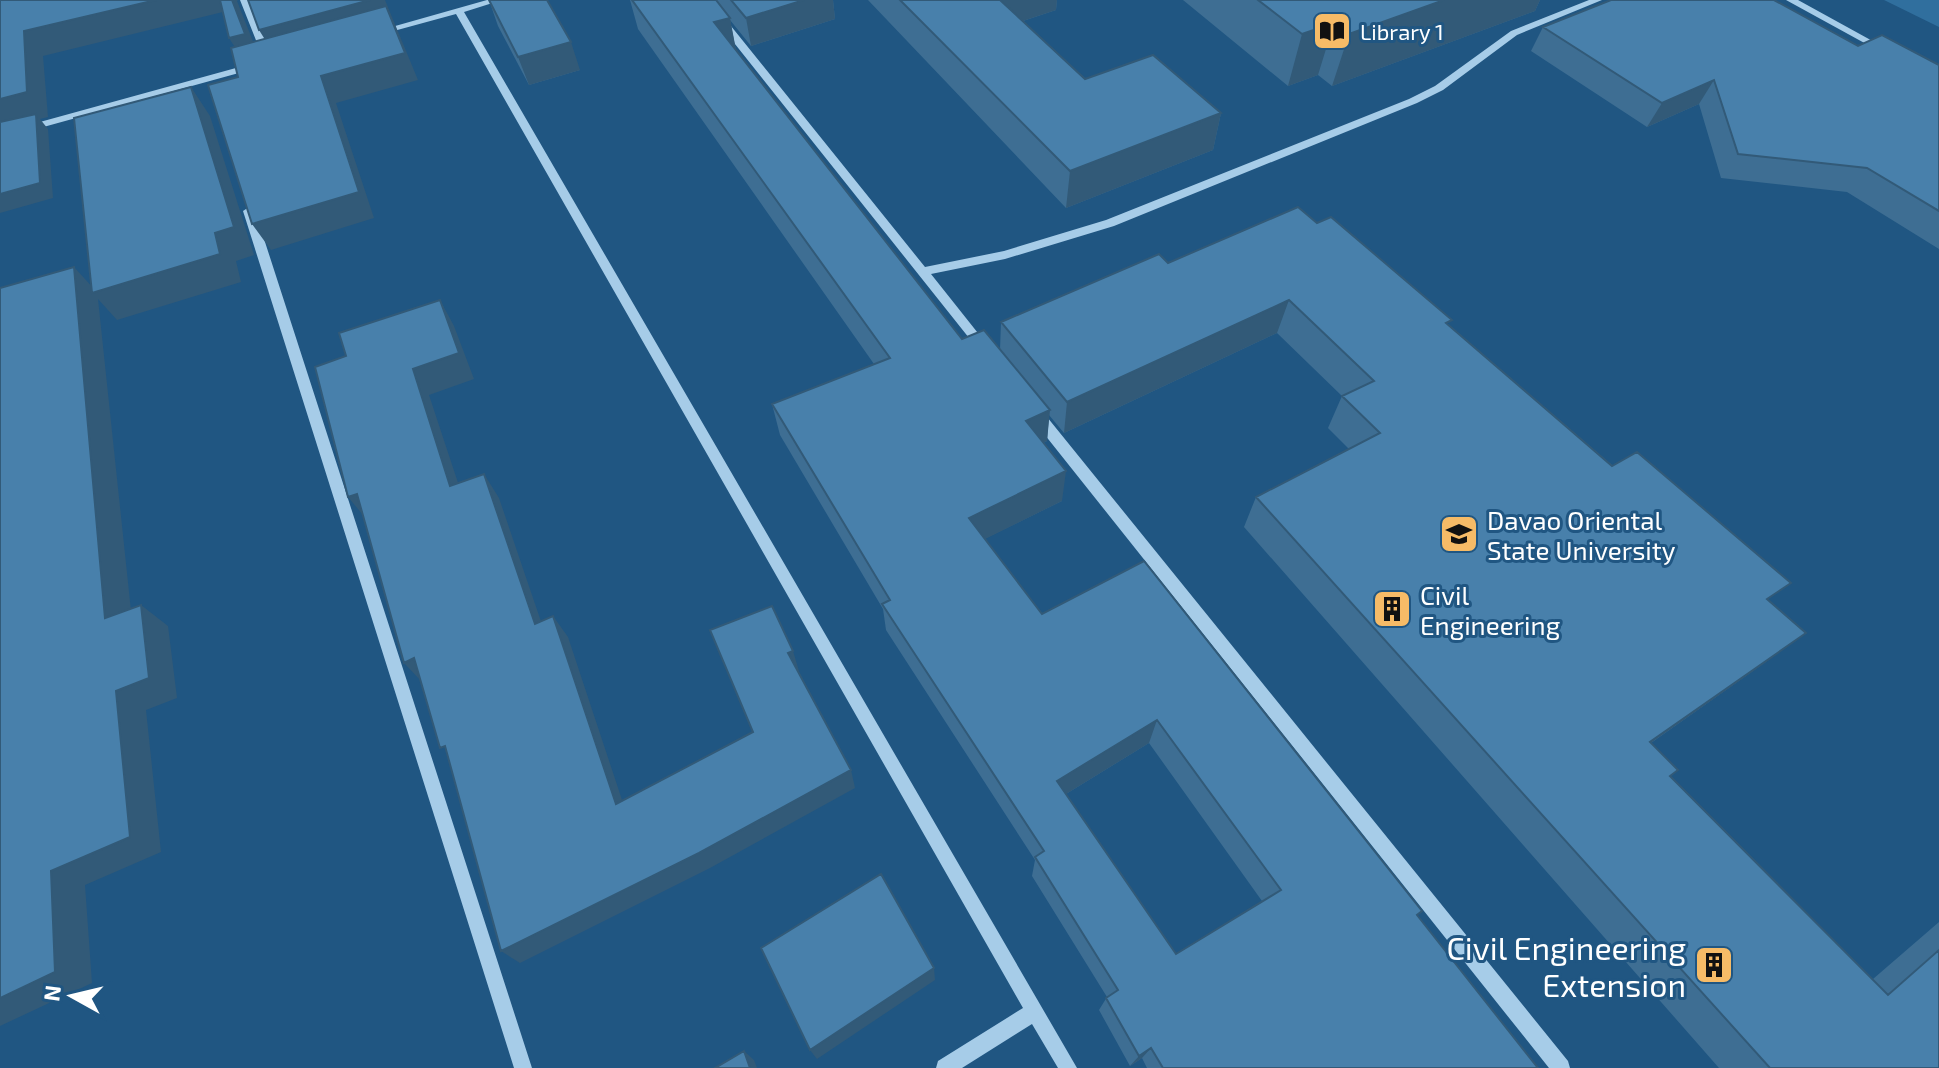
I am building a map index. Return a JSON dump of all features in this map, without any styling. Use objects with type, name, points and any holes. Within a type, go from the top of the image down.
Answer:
[{"type":"street","points":[[245,0],[269,62]]},
{"type":"street","points":[[705,0],[993,359]]},
{"type":"street","points":[[923,272],[1005,255],[1110,223],[1343,130],[1439,88],[1514,33],[1597,0]]},
{"type":"street","points":[[1791,0],[1888,53]]},
{"type":"street","points":[[371,34],[493,1]]},
{"type":"street","points":[[458,10],[1068,1068]]},
{"type":"street","points":[[0,136],[284,58]]},
{"type":"street","points":[[207,79],[212,94]]},
{"type":"street","points":[[246,201],[523,1068]]},
{"type":"street","points":[[1032,409],[1561,1068]]},
{"type":"street","points":[[945,1068],[1036,1011]]},
{"type":"shaded area","points":[[1884,0],[1939,0],[1939,27]]},
{"type":"building","points":[[0,0],[156,0],[24,31],[27,92],[0,99]]},
{"type":"building","points":[[220,0],[232,0],[245,34],[229,38]]},
{"type":"building","points":[[248,0],[370,0],[259,30]]},
{"type":"building","points":[[489,0],[547,0],[571,42],[518,57]]},
{"type":"building","points":[[632,0],[716,0],[730,18],[714,22],[962,339],[984,330],[1050,410],[1026,421],[1066,471],[969,518],[1042,614],[1144,561],[1422,911],[1417,915],[1538,1068],[1163,1068],[1151,1048],[1139,1056],[1106,998],[1118,990],[1035,857],[1044,851],[882,604],[890,600],[772,404],[890,358]],"holes":[[[1157,720],[1281,890],[1176,954],[1057,781]]]},
{"type":"building","points":[[731,0],[804,0],[746,18]]},
{"type":"building","points":[[900,0],[1000,0],[1085,79],[1153,55],[1221,113],[1070,171]]},
{"type":"building","points":[[1258,0],[1444,0],[1349,34],[1334,23],[1302,34]]},
{"type":"building","points":[[1611,0],[1774,0],[1858,46],[1882,35],[1939,65],[1939,211],[1867,168],[1738,154],[1714,80],[1662,103],[1543,27]]},
{"type":"building","points":[[386,6],[405,53],[321,76],[359,192],[252,224],[208,85],[238,77],[231,48]]},
{"type":"building","points":[[191,87],[234,227],[215,233],[220,254],[92,293],[74,118]]},
{"type":"building","points":[[36,114],[40,183],[0,194],[0,122]]},
{"type":"building","points":[[1298,207],[1317,223],[1331,217],[1452,320],[1446,323],[1612,466],[1637,452],[1791,583],[1767,599],[1806,633],[1650,742],[1678,770],[1670,776],[1888,995],[1939,950],[1939,1068],[1770,1068],[1256,497],[1380,433],[1342,396],[1374,381],[1289,300],[1067,402],[1001,322],[1159,254],[1168,263]]},
{"type":"building","points":[[74,267],[105,618],[141,605],[149,678],[116,691],[130,837],[51,871],[55,972],[0,998],[0,288]]},
{"type":"building","points":[[440,300],[459,353],[413,369],[450,486],[484,474],[535,624],[553,616],[616,804],[753,732],[710,630],[772,606],[793,651],[788,653],[851,770],[699,853],[501,951],[445,746],[440,748],[414,658],[404,663],[357,494],[348,497],[315,367],[346,356],[339,333]]},
{"type":"building","points":[[881,874],[934,968],[810,1050],[761,948]]},
{"type":"building","points":[[744,1051],[750,1068],[715,1068]]},
{"type":"place","name":"Library 1","points":[[1332,31]]},
{"type":"place","name":"Davao Oriental State University","points":[[1459,534]]},
{"type":"place","name":"Civil Engineering","points":[[1392,609]]},
{"type":"place","name":"Civil Engineering Extension","points":[[1714,965]]}]
